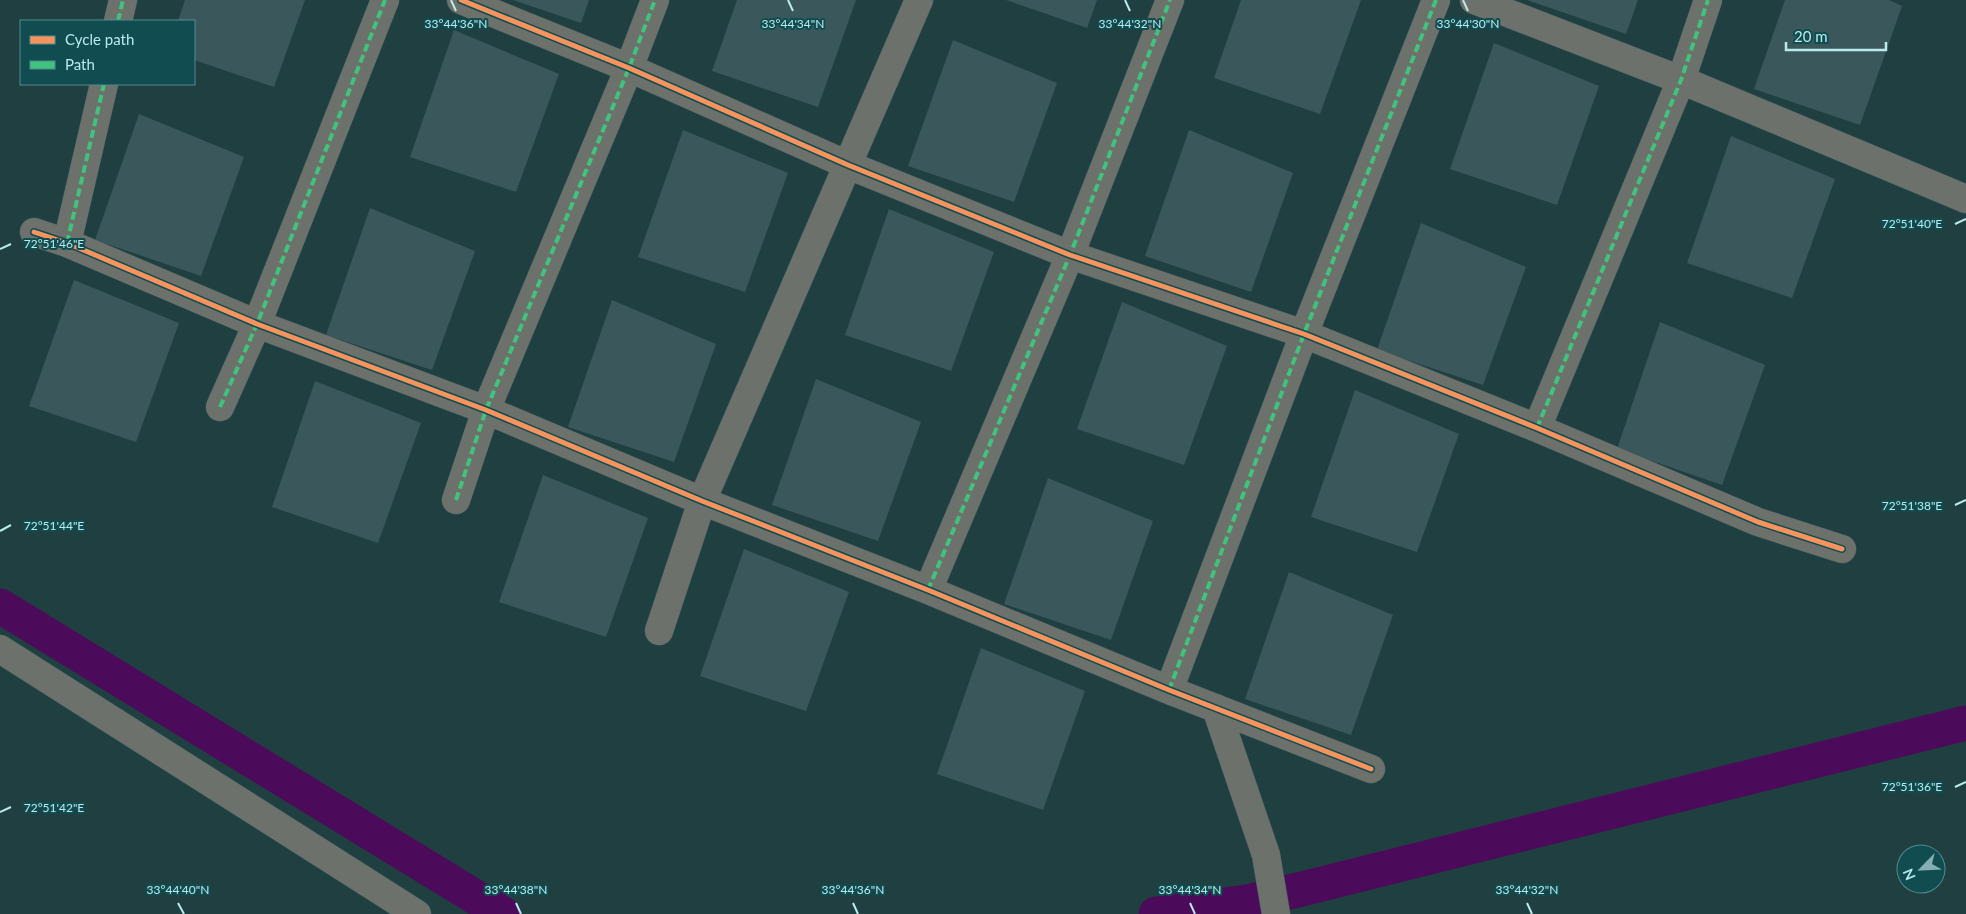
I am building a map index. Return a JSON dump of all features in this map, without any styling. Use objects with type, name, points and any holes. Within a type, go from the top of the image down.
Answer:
[{"type":"street","points":[[118,20],[123,0]]},
{"type":"street","points":[[220,407],[258,324],[385,0]]},
{"type":"street","points":[[461,0],[629,68],[848,165],[1070,254],[1304,334],[1537,428],[1758,522],[1842,549]]},
{"type":"street","points":[[456,500],[486,410],[629,68],[655,0]]},
{"type":"street","points":[[659,631],[702,501],[919,0]]},
{"type":"street","points":[[928,590],[1070,254],[1170,0]]},
{"type":"street","points":[[1169,690],[1304,334],[1436,0]]},
{"type":"street","points":[[1474,0],[1681,80],[1966,199]]},
{"type":"street","points":[[1537,428],[1681,80],[1708,0]]},
{"type":"street","points":[[67,243],[104,85]]},
{"type":"street","points":[[34,232],[67,243],[258,324],[486,410],[702,501],[928,590],[1169,690],[1371,769]]},
{"type":"street","points":[[0,649],[417,914]]},
{"type":"street","points":[[1216,708],[1266,855],[1276,914]]},
{"type":"building","points":[[185,0],[305,0],[274,87],[195,60],[195,20],[178,20]]},
{"type":"building","points":[[513,0],[589,0],[581,23]]},
{"type":"building","points":[[737,0],[856,0],[818,107],[712,71]]},
{"type":"building","points":[[1006,0],[1097,0],[1087,28]]},
{"type":"building","points":[[1241,0],[1361,0],[1320,114],[1214,78]]},
{"type":"building","points":[[1527,0],[1638,0],[1626,34]]},
{"type":"building","points":[[1785,0],[1889,0],[1902,6],[1860,125],[1754,89]]},
{"type":"building","points":[[454,30],[559,74],[516,192],[410,157]]},
{"type":"building","points":[[953,40],[1057,83],[1014,202],[908,166]]},
{"type":"building","points":[[1494,43],[1599,86],[1557,205],[1450,169]]},
{"type":"building","points":[[139,114],[244,157],[201,276],[95,240]]},
{"type":"building","points":[[683,130],[788,173],[745,292],[638,257]]},
{"type":"building","points":[[1189,130],[1293,173],[1251,292],[1145,256]]},
{"type":"building","points":[[1731,136],[1835,179],[1792,298],[1687,263]]},
{"type":"building","points":[[370,208],[475,251],[432,370],[326,335]]},
{"type":"building","points":[[889,209],[994,252],[951,371],[845,335]]},
{"type":"building","points":[[1421,223],[1526,267],[1483,385],[1377,350]]},
{"type":"building","points":[[74,280],[179,323],[136,442],[29,406]]},
{"type":"building","points":[[612,300],[716,344],[674,462],[568,427]]},
{"type":"building","points":[[1122,302],[1227,346],[1184,465],[1077,429]]},
{"type":"building","points":[[1660,322],[1765,365],[1722,485],[1617,449]]},
{"type":"building","points":[[816,379],[921,422],[878,541],[772,505]]},
{"type":"building","points":[[315,381],[421,423],[378,543],[272,507]]},
{"type":"building","points":[[1355,390],[1459,434],[1417,552],[1311,517]]},
{"type":"building","points":[[543,475],[648,518],[606,637],[499,602]]},
{"type":"building","points":[[1048,478],[1153,521],[1111,640],[1004,604]]},
{"type":"building","points":[[744,549],[849,592],[806,711],[700,676]]},
{"type":"building","points":[[1289,572],[1393,615],[1351,735],[1245,699]]},
{"type":"building","points":[[981,648],[1085,691],[1043,810],[937,774]]},
{"type":"waterway","points":[[0,606],[503,914]]},
{"type":"waterway","points":[[1156,914],[1247,902],[1966,723]]},
{"type":"marked path","points":[[118,20],[123,0]]},
{"type":"marked path","points":[[220,407],[257,324],[385,0]]},
{"type":"marked path","points":[[456,500],[486,410],[629,68],[655,0]]},
{"type":"marked path","points":[[928,590],[1070,255],[1170,0]]},
{"type":"marked path","points":[[1169,690],[1304,334],[1436,0]]},
{"type":"marked path","points":[[1537,428],[1681,80],[1708,0]]},
{"type":"marked path","points":[[67,243],[104,85]]},
{"type":"cycle path","points":[[461,0],[629,68],[848,165],[1070,255],[1304,334],[1537,428],[1758,522],[1842,549]]},
{"type":"cycle path","points":[[34,232],[67,243],[257,324],[486,410],[702,501],[928,590],[1169,690],[1371,769]]}]
